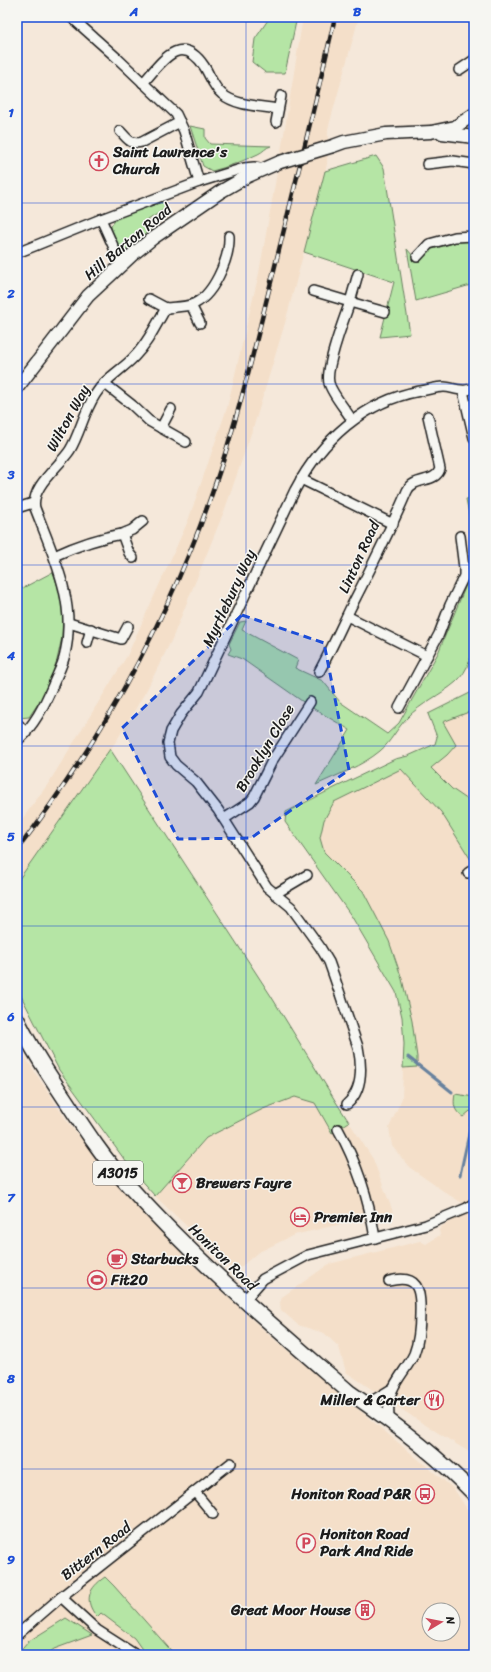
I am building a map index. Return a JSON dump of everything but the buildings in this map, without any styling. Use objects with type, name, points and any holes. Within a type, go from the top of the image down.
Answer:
[{"type":"main road","name":"Hill Barton Road","points":[[431,132],[455,127],[474,115]]},
{"type":"main road","name":"Hill Barton Road","points":[[17,388],[88,296],[153,238],[220,192],[265,168],[344,142],[386,134],[431,132],[474,136]]},
{"type":"main road","name":"Honiton Road","points":[[17,1019],[35,1053],[93,1141],[127,1185],[185,1245],[244,1300],[349,1392],[367,1404],[455,1474],[474,1485]]},
{"type":"main road","name":"Honiton Road","points":[[455,1474],[474,1494]]},
{"type":"street","points":[[71,17],[170,107],[180,122],[199,182]]},
{"type":"street","points":[[143,83],[168,54],[174,51],[188,51],[199,60],[216,87],[228,98],[278,110]]},
{"type":"street","points":[[459,70],[474,60]]},
{"type":"street","points":[[276,122],[281,96]]},
{"type":"street","points":[[120,131],[130,142],[135,144],[142,142],[180,122]]},
{"type":"street","points":[[427,164],[453,161],[474,164]]},
{"type":"street","points":[[17,253],[199,182],[244,168],[265,168]]},
{"type":"street","points":[[101,219],[118,257],[124,263]]},
{"type":"street","points":[[149,299],[166,308],[191,305],[204,296],[218,276],[226,259],[229,236]]},
{"type":"street","points":[[417,257],[429,244],[455,238],[474,236]]},
{"type":"street","points":[[352,420],[329,384],[328,377],[358,274]]},
{"type":"street","points":[[313,291],[386,312]]},
{"type":"street","points":[[191,305],[200,323]]},
{"type":"street","name":"Wilton Way","points":[[33,503],[39,489],[69,451],[95,394],[104,383],[133,358],[143,346],[166,308]]},
{"type":"street","points":[[104,383],[132,405],[149,421],[186,442]]},
{"type":"street","name":"Myrtlebury Way","points":[[347,1104],[356,1093],[360,1082],[361,1059],[358,1046],[329,962],[296,913],[286,902],[267,887],[224,819],[196,782],[176,765],[169,751],[169,738],[181,714],[199,692],[301,478],[326,445],[352,420],[393,399],[419,391],[443,387],[463,391],[474,388]]},
{"type":"street","points":[[463,391],[474,438]]},
{"type":"street","points":[[161,428],[170,409]]},
{"type":"street","points":[[393,524],[411,486],[414,483],[435,477],[440,469],[428,416]]},
{"type":"street","name":"Linton Road","points":[[301,478],[393,524],[319,672]]},
{"type":"street","points":[[17,508],[33,503],[62,579],[67,601],[69,623],[65,656],[47,698],[33,723],[26,733],[17,741]]},
{"type":"street","points":[[54,556],[74,546],[122,534],[132,530],[142,521]]},
{"type":"street","points":[[122,534],[126,546],[134,558]]},
{"type":"street","points":[[399,708],[439,634],[450,605],[464,576],[460,536]]},
{"type":"street","points":[[347,616],[427,656]]},
{"type":"street","points":[[69,623],[121,639],[128,626]]},
{"type":"street","points":[[87,643],[91,629]]},
{"type":"street","name":"Brooklyn Close","points":[[224,819],[250,802],[254,797],[272,761],[310,702]]},
{"type":"street","points":[[17,723],[26,733]]},
{"type":"street","points":[[275,894],[307,875]]},
{"type":"street","points":[[338,1129],[355,1162],[369,1206],[375,1238]]},
{"type":"street","points":[[244,1300],[263,1279],[308,1255],[434,1222],[467,1208],[474,1203]]},
{"type":"street","points":[[389,1281],[406,1280],[413,1283],[421,1294],[420,1329],[414,1353],[406,1370],[393,1388],[388,1404],[389,1422]]},
{"type":"street","points":[[367,1404],[393,1388]]},
{"type":"street","name":"Bittern Road","points":[[17,1635],[61,1597],[231,1464]]},
{"type":"street","points":[[195,1492],[213,1514]]},
{"type":"street","points":[[61,1597],[97,1630],[136,1655]]},
{"type":"highlighted area","points":[[242,615],[324,643],[349,770],[251,838],[178,839],[122,728]]},
{"type":"shaded area","points":[[303,17],[359,17],[328,129],[327,164],[323,180],[285,323],[256,419],[225,509],[172,639],[146,691],[117,740],[17,882],[17,826],[48,784],[127,656],[188,521],[227,408],[259,273]]},
{"type":"shaded area","points":[[474,691],[474,1210],[449,1195],[409,1167],[392,1146],[389,1128],[402,1098],[404,1044],[402,1017],[396,992],[352,917],[285,822],[286,812],[395,759],[408,756],[435,744],[437,737],[428,714]]},
{"type":"shaded area","points":[[17,1045],[69,1124],[140,1209],[192,1264],[270,1336],[454,1489],[474,1520],[474,1655],[17,1655]]},
{"type":"shaded area","points":[[295,1096],[315,1103],[332,1133],[349,1122],[373,1159],[393,1212],[294,1235],[257,1253],[235,1272],[155,1196],[206,1138],[263,1109]]},
{"type":"shaded area","points":[[474,1214],[474,1455],[419,1421],[346,1372],[339,1347],[324,1333],[298,1325],[281,1310],[280,1303],[282,1297],[329,1264],[420,1241],[426,1244],[440,1235],[439,1230],[442,1226],[463,1215]]},
{"type":"green space","points":[[270,17],[297,17],[285,73],[266,73],[252,62],[255,39]]},
{"type":"green space","points":[[190,126],[205,129],[205,138],[210,144],[271,146],[247,159],[212,171],[203,166]]},
{"type":"green space","points":[[376,156],[384,168],[410,334],[380,337],[394,282],[304,252],[325,171]]},
{"type":"green space","points":[[165,201],[168,207],[148,220],[153,227],[130,248],[122,250],[111,232],[111,226],[117,218]]},
{"type":"green space","points":[[474,241],[474,284],[416,301],[407,249],[419,263],[429,250],[457,242]]},
{"type":"green space","points":[[474,498],[474,539],[466,499]]},
{"type":"green space","points":[[53,572],[61,596],[63,611],[62,637],[57,660],[46,692],[29,717],[19,718],[17,714],[17,589],[19,590]]},
{"type":"green space","points":[[469,578],[474,603],[475,633],[470,661],[464,672],[450,687],[425,703],[403,722],[380,751],[357,766],[316,785],[350,730],[309,706],[242,659],[228,654],[231,649],[229,644],[240,622],[246,621],[242,630],[298,660],[295,668],[323,681],[340,702],[387,734],[399,723],[438,653]]},
{"type":"green space","points":[[474,691],[474,710],[443,722],[456,745],[447,755],[431,768],[452,789],[474,804],[474,858],[471,860],[441,812],[401,769],[334,802],[324,820],[320,838],[324,852],[363,891],[389,941],[402,979],[412,1021],[417,1057],[417,1067],[403,1068],[404,1044],[402,1017],[396,992],[352,917],[285,822],[286,812],[395,759],[408,756],[435,744],[437,737],[428,714]]},
{"type":"green space","points":[[110,749],[271,996],[349,1122],[332,1133],[315,1103],[295,1097],[263,1109],[206,1138],[155,1196],[135,1174],[59,1070],[17,988],[17,882]]},
{"type":"green space","points":[[455,1094],[474,1097],[474,1114],[470,1111],[463,1117],[456,1110],[454,1105]]},
{"type":"green space","points":[[105,1577],[175,1655],[146,1655],[134,1638],[101,1613],[97,1617],[90,1605],[90,1595],[99,1581]]},
{"type":"green space","points":[[66,1618],[92,1635],[54,1649],[46,1655],[17,1655],[29,1641]]},
{"type":"waterway","points":[[408,1057],[452,1092]]},
{"type":"waterway","points":[[460,1175],[474,1111]]},
{"type":"railway","points":[[17,850],[68,779],[114,706],[155,629],[174,589],[203,518],[225,455],[252,359],[335,17]]},
{"type":"place","name":"Saint Lawrence's Church","points":[[99,161]]},
{"type":"place","name":"Brewers Fayre","points":[[182,1183]]},
{"type":"place","name":"Premier Inn","points":[[300,1217]]},
{"type":"place","name":"Starbucks","points":[[117,1259]]},
{"type":"place","name":"Fit20","points":[[97,1280]]},
{"type":"place","name":"Miller & Carter","points":[[434,1400]]},
{"type":"place","name":"Honiton Road P&R","points":[[425,1494]]},
{"type":"place","name":"Honiton Road Park And Ride","points":[[306,1543]]},
{"type":"place","name":"Great Moor House","points":[[365,1610]]}]
